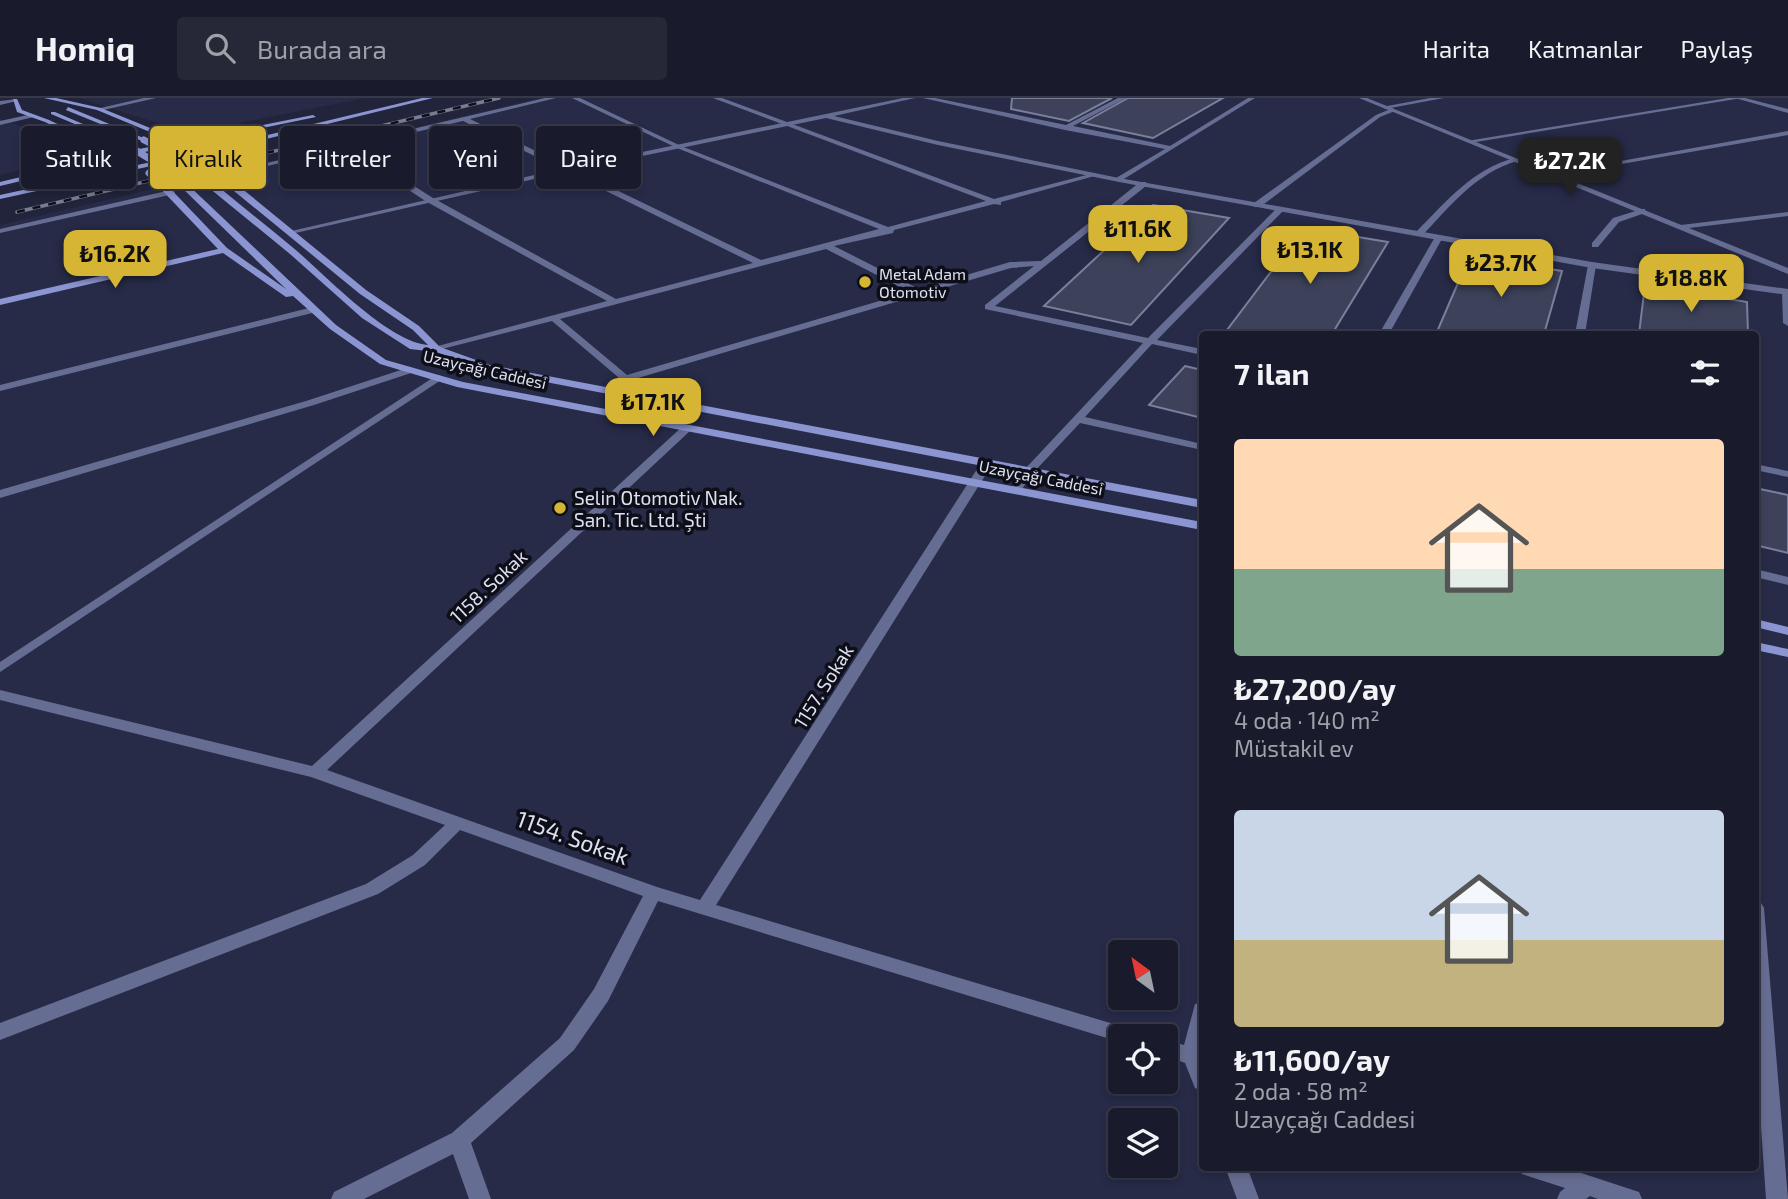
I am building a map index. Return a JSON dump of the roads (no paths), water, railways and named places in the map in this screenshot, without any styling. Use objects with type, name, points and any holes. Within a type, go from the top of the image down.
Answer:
[{"type":"main road","points":[[45,98],[99,109],[150,130]]},
{"type":"main road","name":"Uzayçağı Caddesi","points":[[45,98],[171,153],[293,252],[365,316],[412,347],[437,349],[488,368],[1199,504]]},
{"type":"main road","points":[[266,126],[410,98]]},
{"type":"main road","points":[[266,137],[430,98]]},
{"type":"main road","points":[[12,99],[27,104]]},
{"type":"main road","points":[[12,99],[19,111],[55,126]]},
{"type":"main road","name":"Uzayçağı Caddesi","points":[[40,108],[124,143],[158,164],[313,310],[383,362],[461,385],[1199,525]]},
{"type":"main road","points":[[0,197],[150,164]]},
{"type":"main road","points":[[138,167],[171,192],[224,250],[313,310]]},
{"type":"main road","points":[[0,184],[21,179]]},
{"type":"main road","points":[[238,189],[363,292],[416,328],[437,349]]},
{"type":"main road","points":[[0,302],[224,250]]},
{"type":"main road","points":[[1759,624],[1788,631]]},
{"type":"main road","points":[[1759,647],[1788,653]]},
{"type":"street","points":[[99,109],[153,98]]},
{"type":"street","points":[[415,130],[553,98]]},
{"type":"street","points":[[575,98],[679,147],[890,231]]},
{"type":"street","points":[[716,98],[998,203]]},
{"type":"street","points":[[641,155],[912,98]]},
{"type":"street","points":[[926,98],[1170,148]]},
{"type":"street","points":[[1065,128],[1123,98]]},
{"type":"street","points":[[1119,180],[1251,98]]},
{"type":"street","points":[[1362,98],[1788,271]]},
{"type":"street","points":[[1385,107],[1441,98]]},
{"type":"street","points":[[1470,141],[1738,98],[1788,111]]},
{"type":"street","points":[[0,103],[12,99]]},
{"type":"street","points":[[1257,205],[1378,116],[1394,110]]},
{"type":"street","points":[[0,123],[32,116]]},
{"type":"street","points":[[826,116],[938,143],[1119,180],[1592,265],[1787,292],[1788,323]]},
{"type":"street","points":[[462,118],[536,155]]},
{"type":"street","points":[[1552,174],[1788,133]]},
{"type":"street","points":[[1419,234],[1463,190],[1496,165],[1516,160]]},
{"type":"street","points":[[437,349],[998,203],[1094,175]]},
{"type":"street","points":[[291,232],[536,176]]},
{"type":"street","points":[[1143,184],[988,307],[1199,351]]},
{"type":"street","points":[[413,189],[615,302]]},
{"type":"street","points":[[605,189],[762,264]]},
{"type":"street","points":[[0,231],[171,192]]},
{"type":"street","points":[[1016,490],[1029,471],[1150,341],[1280,209]]},
{"type":"street","points":[[1595,244],[1616,220],[1642,211]]},
{"type":"street","points":[[1681,227],[1788,214]]},
{"type":"street","points":[[1386,331],[1439,237]]},
{"type":"street","points":[[829,247],[916,291]]},
{"type":"street","points":[[625,379],[1016,263],[1044,262]]},
{"type":"street","points":[[1581,331],[1592,265]]},
{"type":"street","points":[[0,388],[313,310]]},
{"type":"street","points":[[553,318],[625,379]]},
{"type":"street","points":[[0,494],[310,403],[410,370]]},
{"type":"street","points":[[0,668],[437,378]]},
{"type":"street","points":[[614,392],[623,385],[625,379]]},
{"type":"street","points":[[1078,419],[1199,446]]},
{"type":"street","name":"1158. Sokak","points":[[315,772],[687,428]]},
{"type":"street","name":"1157. Sokak","points":[[704,909],[987,463]]},
{"type":"street","points":[[1759,468],[1788,474]]},
{"type":"street","points":[[1759,574],[1788,581]]},
{"type":"street","name":"1154. Sokak","points":[[0,695],[315,772],[653,893],[1108,1030]]},
{"type":"street","points":[[0,1032],[372,889],[419,860],[458,823]]},
{"type":"street","points":[[342,1199],[459,1140],[567,1044],[601,995],[653,893]]},
{"type":"street","points":[[1759,961],[1777,1199]]},
{"type":"street","points":[[1178,1051],[1197,1057],[1199,1038]]},
{"type":"street","points":[[459,1140],[480,1199]]},
{"type":"street","points":[[1238,1171],[1248,1199]]},
{"type":"street","points":[[1542,1171],[1631,1199]]},
{"type":"street","points":[[1567,1199],[1586,1186]]},
{"type":"railway","points":[[17,212],[499,98]]},
{"type":"place","name":"Metal Adam Otomotiv","points":[[865,282]]},
{"type":"place","name":"Selin Otomotiv Nak. San. Tic. Ltd. Şti","points":[[560,508]]}]
